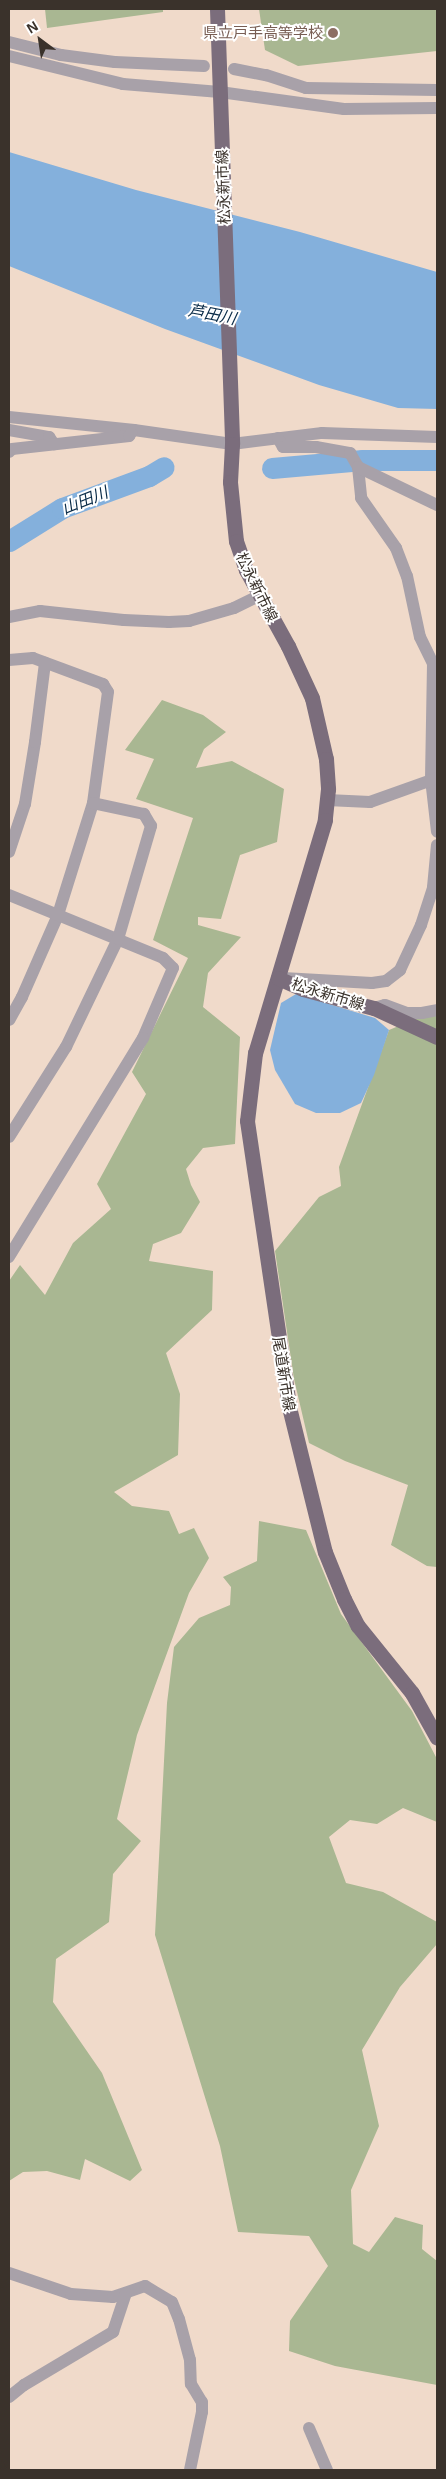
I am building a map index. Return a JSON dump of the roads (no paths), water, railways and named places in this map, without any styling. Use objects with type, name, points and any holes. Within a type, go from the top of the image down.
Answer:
[{"type":"main road","name":"松永新市線","points":[[217,9],[232,444],[230,482],[236,540],[246,570],[288,646],[312,698],[326,759],[325,820],[278,978],[303,988],[374,1008],[437,1038]]},
{"type":"main road","name":"尾道新市線","points":[[278,978],[255,1053],[247,1122],[289,1407],[325,1552],[344,1599],[358,1626],[412,1692],[434,1729],[437,1738]]},
{"type":"street","points":[[9,42],[62,55],[115,62],[204,66]]},
{"type":"street","points":[[9,56],[122,84],[220,98],[344,109],[437,108]]},
{"type":"street","points":[[234,69],[266,75],[306,88],[437,90]]},
{"type":"street","points":[[9,417],[134,430],[232,444],[322,433],[437,437]]},
{"type":"street","points":[[9,430],[49,437],[54,444]]},
{"type":"street","points":[[9,452],[12,449],[129,436],[134,430]]},
{"type":"street","points":[[278,438],[283,447],[316,447],[350,453],[358,467],[361,498],[396,548],[407,576],[420,637],[433,664],[434,779],[437,832]]},
{"type":"street","points":[[358,467],[437,505]]},
{"type":"street","points":[[9,617],[40,611],[124,620],[189,621],[234,608],[259,596]]},
{"type":"street","points":[[9,660],[33,658],[104,684],[108,692],[93,803],[58,915],[22,997],[9,1020]]},
{"type":"street","points":[[9,852],[25,804],[36,742],[44,663]]},
{"type":"street","points":[[326,800],[370,802],[434,779]]},
{"type":"street","points":[[9,1137],[66,1047],[118,939],[151,826],[144,814],[93,803]]},
{"type":"street","points":[[278,978],[372,983],[386,981],[400,970],[421,925],[433,887],[437,845]]},
{"type":"street","points":[[9,895],[163,958],[173,968],[143,1038],[9,1257]]},
{"type":"street","points":[[374,1008],[385,1006],[407,1013],[437,1010]]},
{"type":"street","points":[[9,1232],[20,1239]]},
{"type":"street","points":[[9,2273],[72,2294],[112,2297],[145,2286],[172,2302],[180,2319],[190,2360],[191,2384],[202,2402],[202,2412],[190,2470]]},
{"type":"street","points":[[9,2397],[113,2332],[126,2292]]},
{"type":"street","points":[[309,2428],[327,2470]]},
{"type":"water","name":"芦田川","points":[[9,152],[136,190],[300,232],[437,272],[437,409],[398,408],[319,385],[165,329],[9,266]]},
{"type":"water","points":[[296,994],[375,1018],[389,1030],[374,1075],[361,1103],[340,1113],[316,1113],[295,1104],[275,1070],[270,1050],[281,1003]]},
{"type":"waterway","name":"山田川","points":[[272,468],[363,460],[437,460]]},
{"type":"waterway","name":"山田川","points":[[9,541],[62,508],[149,476],[164,467]]},
{"type":"place","name":"県立戸手高等学校","points":[[333,33]]}]
